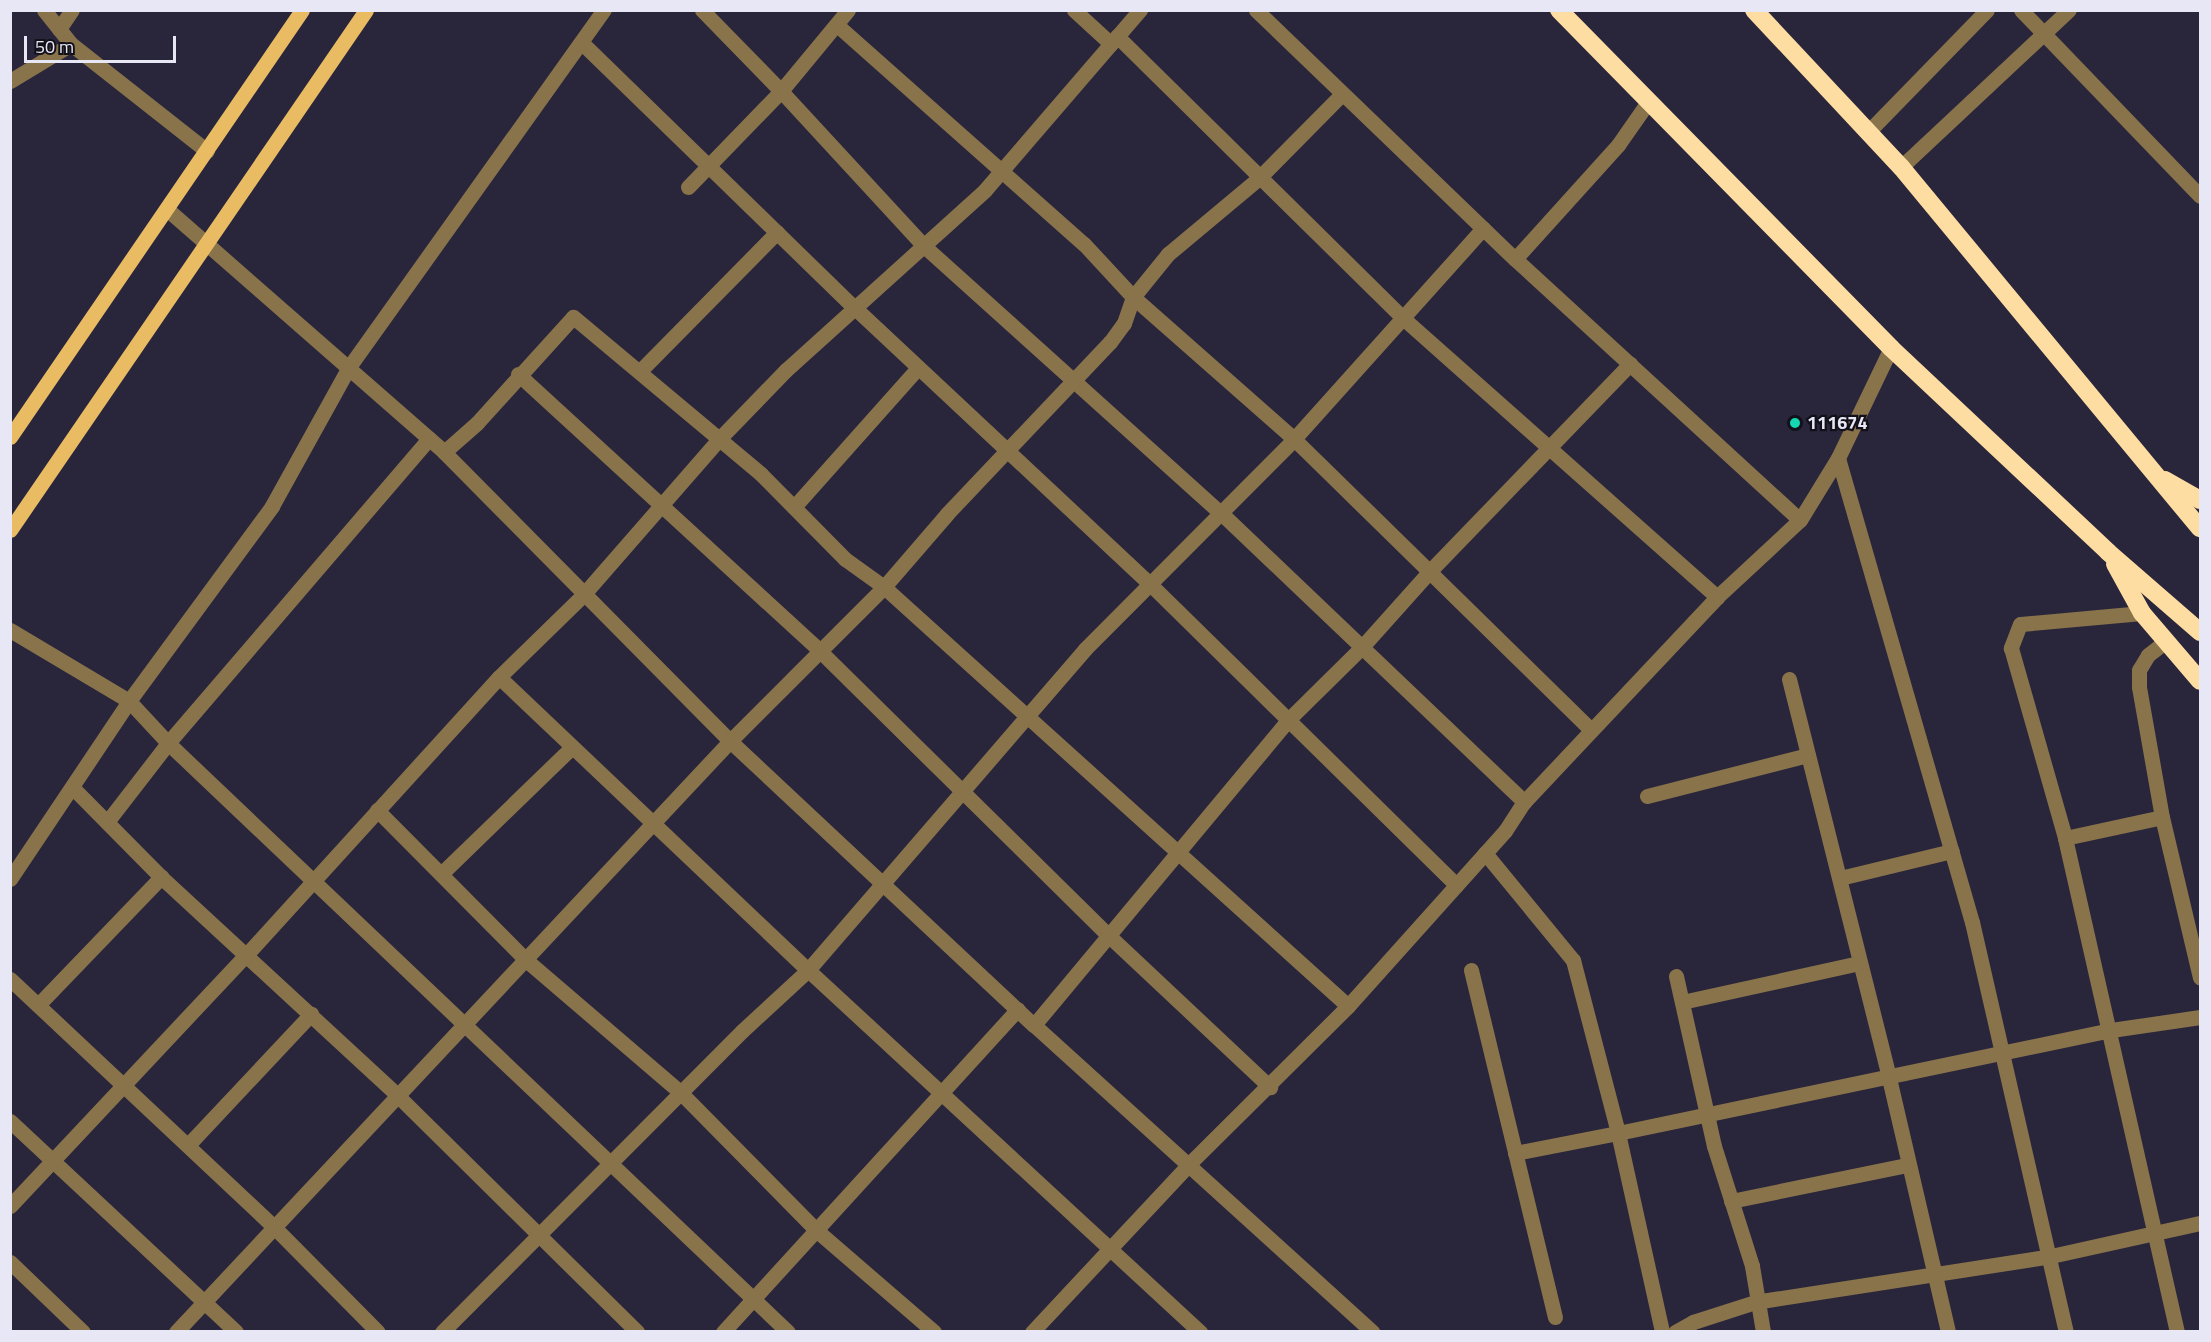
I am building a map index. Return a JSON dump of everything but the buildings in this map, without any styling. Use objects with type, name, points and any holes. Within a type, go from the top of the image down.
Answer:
[{"type":"highway","points":[[1559,10],[1891,348],[2108,552],[2200,632]]},
{"type":"highway","points":[[1754,10],[1901,167],[2007,291],[2200,528]]},
{"type":"highway","points":[[2156,475],[2200,500]]},
{"type":"highway","points":[[2108,552],[2142,613],[2200,681]]},
{"type":"main road","points":[[10,437],[168,210],[302,10]]},
{"type":"main road","points":[[10,530],[366,10]]},
{"type":"street","points":[[44,10],[71,44],[207,151]]},
{"type":"street","points":[[59,29],[72,10]]},
{"type":"street","points":[[10,879],[129,701],[272,506],[349,367],[604,10]]},
{"type":"street","points":[[702,10],[781,91],[924,246],[1221,513],[1524,802]]},
{"type":"street","points":[[688,188],[781,91],[848,10]]},
{"type":"street","points":[[1074,10],[1114,40],[1404,319],[1717,597]]},
{"type":"street","points":[[10,1206],[248,954],[499,677],[583,595],[665,506],[720,438],[786,369],[856,309],[1001,171],[1140,10]]},
{"type":"street","points":[[1256,10],[1515,259],[1800,520]]},
{"type":"street","points":[[1868,132],[1987,10]]},
{"type":"street","points":[[2021,10],[2200,196]]},
{"type":"street","points":[[1901,167],[2069,10]]},
{"type":"street","points":[[837,25],[1084,244],[1133,297],[1294,439],[1428,573],[1591,730]]},
{"type":"street","points":[[582,43],[856,309],[1149,583],[1456,885]]},
{"type":"street","points":[[10,81],[71,44]]},
{"type":"street","points":[[176,1332],[730,741],[822,653],[885,587],[1124,323],[1133,297],[1168,254],[1259,178],[1342,94]]},
{"type":"street","points":[[1515,259],[1611,153],[1648,102]]},
{"type":"street","points":[[168,210],[444,452],[730,741],[885,883],[1034,1025],[1190,1163],[1372,1332]]},
{"type":"street","points":[[442,1332],[610,1163],[808,970],[1026,718],[1149,583],[1294,439],[1404,319],[1483,228]]},
{"type":"street","points":[[640,371],[777,232]]},
{"type":"street","points":[[444,452],[477,423],[518,374],[573,316],[720,438],[794,507],[845,559],[885,587],[1026,718],[1180,853],[1348,1006]]},
{"type":"street","points":[[1032,1332],[1190,1163],[1270,1087],[1348,1006],[1485,853],[1524,802],[1591,730],[1717,597],[1800,520],[1838,458],[1891,348]]},
{"type":"street","points":[[1034,1025],[1107,934],[1180,853],[1288,720],[1361,648],[1428,573],[1630,364]]},
{"type":"street","points":[[794,507],[918,368]]},
{"type":"street","points":[[518,374],[665,506],[822,653],[1107,934],[1270,1087]]},
{"type":"street","points":[[106,822],[168,742],[429,439]]},
{"type":"street","points":[[1838,458],[1952,851],[2050,1256],[2066,1332]]},
{"type":"street","points":[[2142,613],[2020,624],[2014,634],[2011,648],[2065,838],[2111,1030],[2177,1332]]},
{"type":"street","points":[[10,630],[129,701],[168,742],[466,1023],[788,1332]]},
{"type":"street","points":[[2166,641],[2148,655],[2139,670],[2162,817],[2200,978]]},
{"type":"street","points":[[499,677],[808,970],[1200,1332]]},
{"type":"street","points":[[1789,679],[1889,1078],[1907,1165],[1948,1332]]},
{"type":"street","points":[[441,874],[572,747]]},
{"type":"street","points":[[1647,796],[1808,755]]},
{"type":"street","points":[[73,788],[161,877],[248,954],[398,1096],[538,1237],[637,1332]]},
{"type":"street","points":[[377,810],[526,960],[681,1093],[816,1230],[934,1332]]},
{"type":"street","points":[[2065,838],[2162,817]]},
{"type":"street","points":[[1840,878],[1952,851]]},
{"type":"street","points":[[1485,853],[1565,946],[1573,960],[1618,1133],[1662,1332]]},
{"type":"street","points":[[38,1005],[161,877]]},
{"type":"street","points":[[1682,1002],[1860,963]]},
{"type":"street","points":[[1471,970],[1555,1317]]},
{"type":"street","points":[[1676,976],[1707,1116],[1752,1266],[1755,1302],[1763,1332]]},
{"type":"street","points":[[10,979],[275,1228],[378,1332]]},
{"type":"street","points":[[723,1332],[1018,1009]]},
{"type":"street","points":[[188,1145],[311,1014]]},
{"type":"street","points":[[1515,1153],[1707,1116],[1773,1098],[1889,1078],[2111,1030],[2200,1017]]},
{"type":"street","points":[[10,1121],[236,1332]]},
{"type":"street","points":[[1731,1201],[1907,1165]]},
{"type":"street","points":[[1675,1332],[1693,1322],[1755,1302],[1934,1276],[2050,1256],[2200,1223]]},
{"type":"street","points":[[10,1262],[83,1332]]},
{"type":"place","name":"111674","points":[[1795,423]]}]
